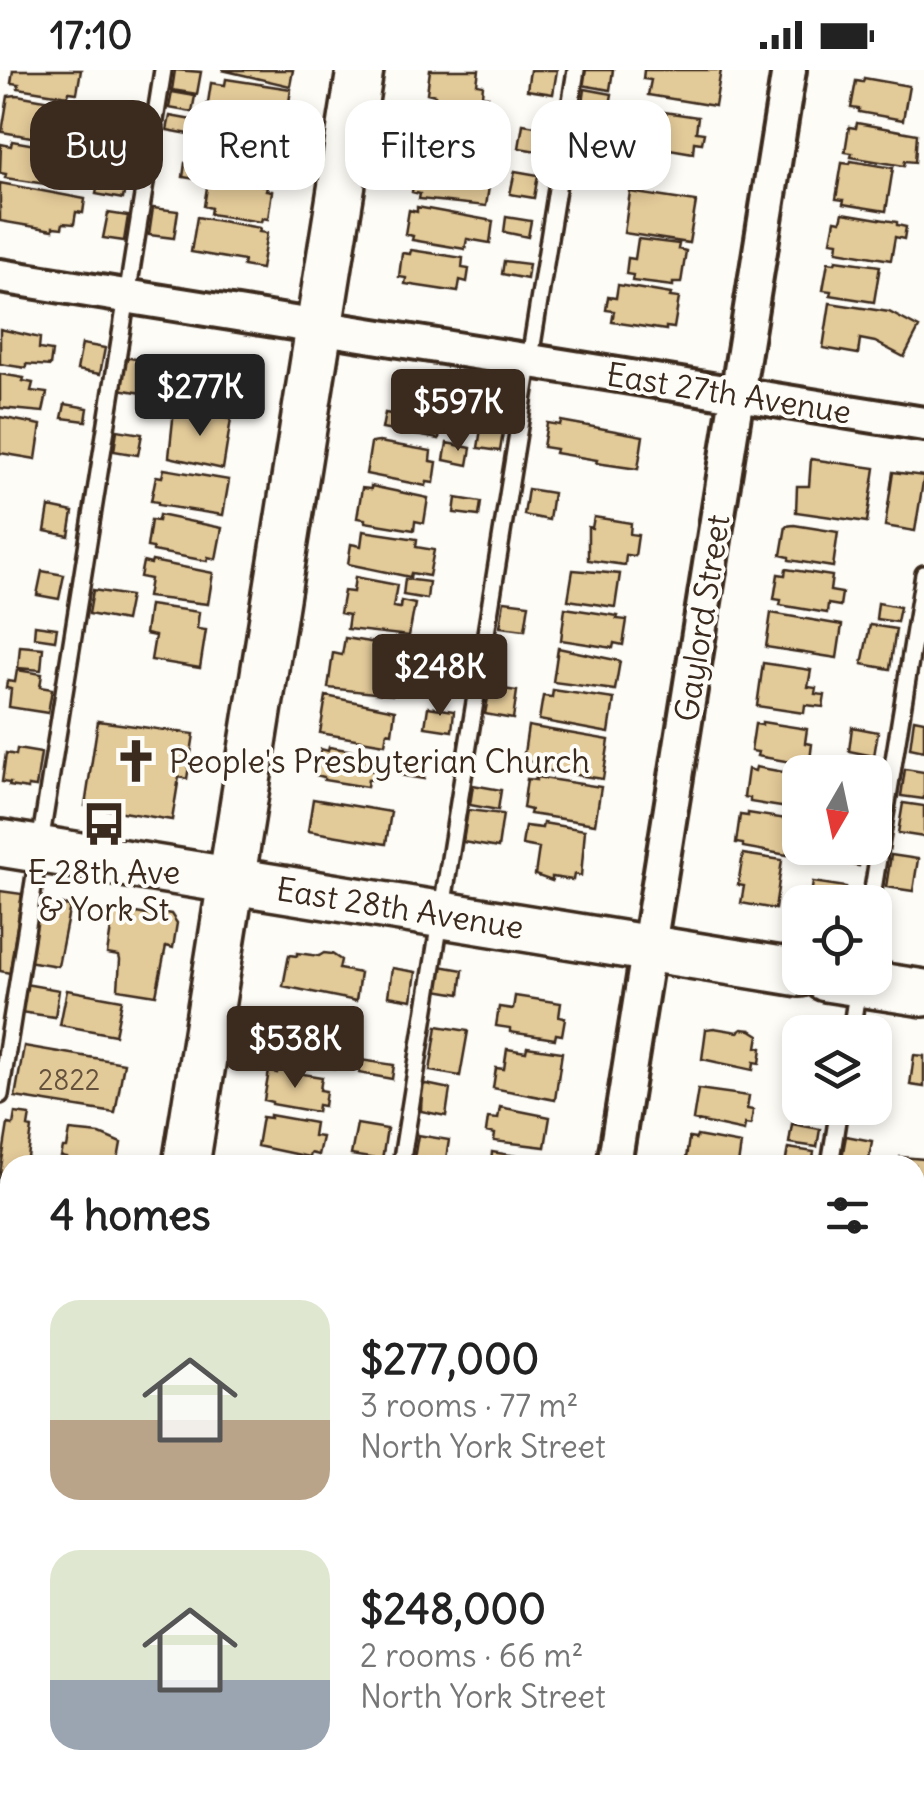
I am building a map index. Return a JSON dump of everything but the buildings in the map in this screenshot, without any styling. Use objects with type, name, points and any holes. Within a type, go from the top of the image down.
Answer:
[{"type":"main road","points":[[188,1155],[360,70]]},
{"type":"main road","name":"East 28th Avenue","points":[[20,846],[782,970]]},
{"type":"main road","points":[[892,987],[924,993]]},
{"type":"street","name":"Gaylord Street","points":[[616,1155],[789,70]]},
{"type":"street","name":"East 27th Avenue","points":[[0,276],[924,424]]},
{"type":"lane","points":[[0,1095],[20,846],[127,296],[164,70]]},
{"type":"lane","points":[[404,1155],[576,70]]},
{"type":"lane","points":[[875,885],[924,574]]},
{"type":"lane","points":[[832,1155],[836,1125]]},
{"type":"place","name":"People's Presbyterian Church","points":[[136,761]]},
{"type":"place","name":"E 28th Ave & York St","points":[[104,824]]}]
